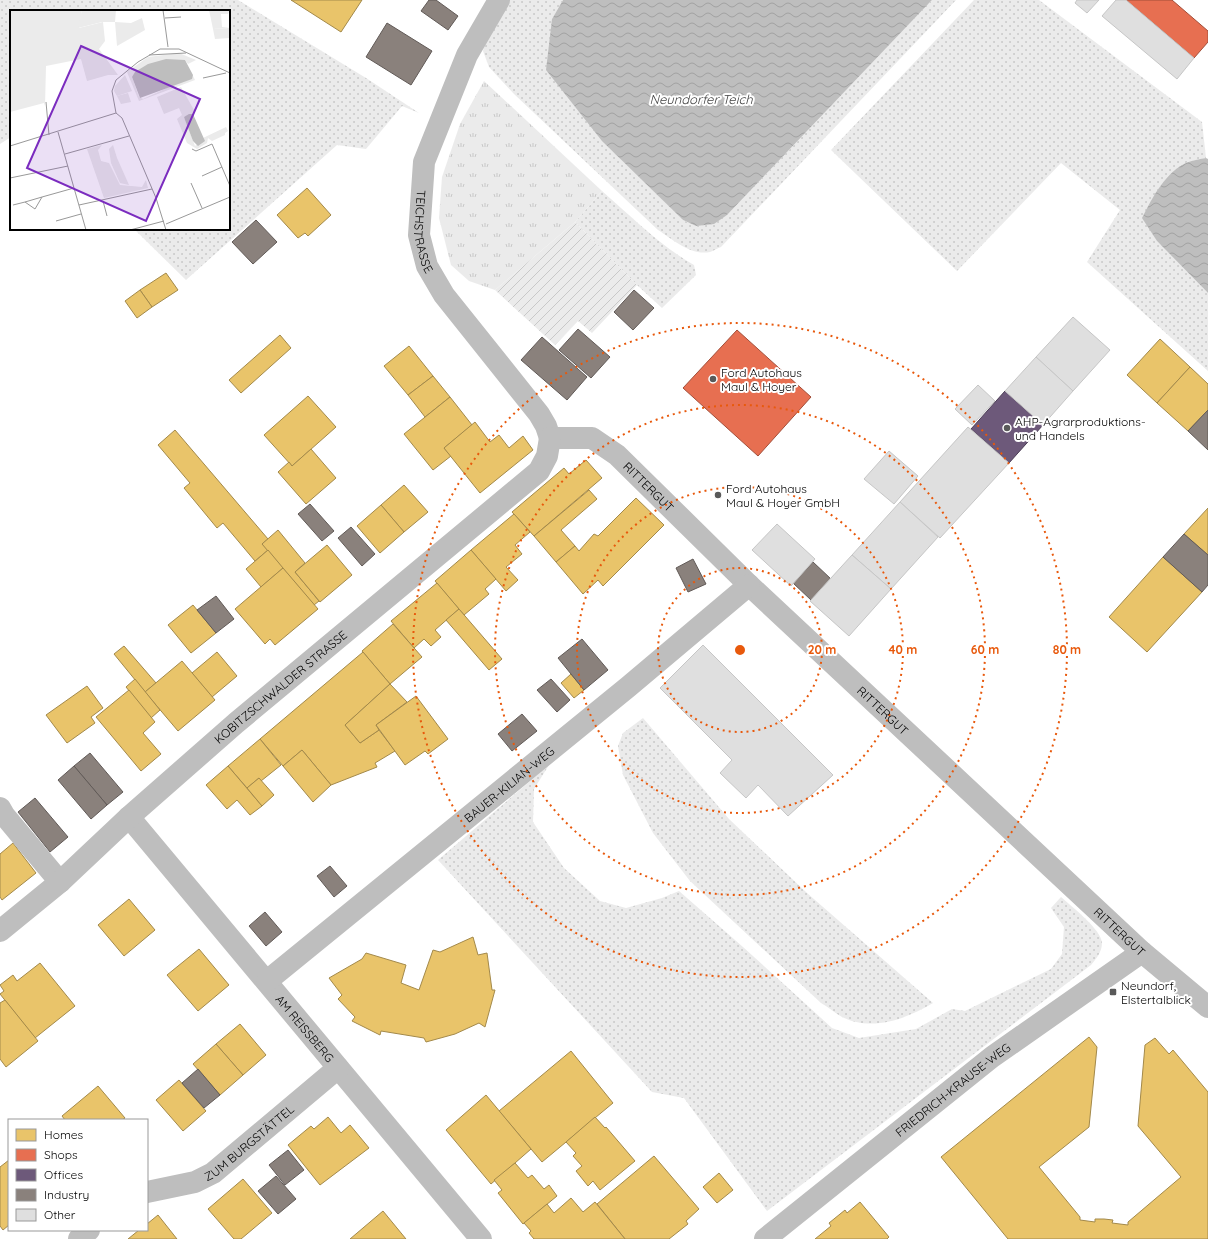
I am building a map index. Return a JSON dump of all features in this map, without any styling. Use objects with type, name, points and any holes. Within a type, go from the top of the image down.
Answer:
[{"type":"street","name":"TEICHSTRASSE","points":[[499,0],[467,56],[424,162],[419,235],[427,266],[444,295],[539,414],[546,426],[550,438]]},
{"type":"street","name":"RITTERGUT","points":[[550,438],[592,438],[617,455],[749,585],[1142,952],[1208,1006]]},
{"type":"street","name":"KOBITZSCHWALDER STRASSE","points":[[0,931],[60,882],[129,817],[236,723],[539,471],[547,456],[550,438]]},
{"type":"street","name":"BAUER-KILIAN-WEG","points":[[266,981],[616,697],[749,585]]},
{"type":"street","points":[[0,808],[4,815],[60,882]]},
{"type":"street","name":"AM REISSBERG","points":[[129,817],[338,1068],[476,1237]]},
{"type":"street","name":"FRIEDRICH-KRAUSE-WEG","points":[[769,1238],[992,1057],[1142,952]]},
{"type":"street","name":"ZUM BURGSTÄTTEL","points":[[148,1192],[195,1182],[213,1173],[338,1068]]},
{"type":"street","points":[[79,1239],[88,1231]]},
{"type":"green space","points":[[0,0],[238,0],[366,78],[419,113],[402,106],[366,149],[337,145],[186,280],[135,230],[230,230],[230,10],[10,10],[10,138],[0,144]]},
{"type":"green space","points":[[508,0],[563,0],[552,19],[603,141],[683,220],[696,226],[727,215],[932,0],[956,0],[721,247],[710,252],[703,253],[696,252],[682,246],[658,230],[514,94],[489,67],[483,51],[486,32]]},
{"type":"green space","points":[[974,0],[1039,0],[1202,122],[1206,158],[1187,162],[1157,241],[1208,293],[1208,371],[1087,262],[1120,210],[1061,163],[957,271],[831,150]]},
{"type":"green space","points":[[484,81],[602,191],[575,222],[495,290],[469,281],[451,265],[439,218],[442,177],[460,124]]},
{"type":"green space","points":[[602,191],[657,240],[694,265],[696,275],[662,308],[637,285],[575,222]]},
{"type":"green space","points":[[575,222],[637,285],[592,333],[578,321],[555,345],[495,290]]},
{"type":"green space","points":[[643,718],[729,819],[807,893],[933,1003],[912,1014],[889,1022],[865,1023],[842,1017],[821,1003],[690,881],[653,833],[623,775],[618,746],[623,733]]},
{"type":"green space","points":[[549,765],[534,789],[533,822],[564,868],[600,901],[626,908],[662,898],[679,891],[832,1028],[859,1038],[916,1029],[952,1009],[965,1011],[1051,969],[1062,954],[1064,927],[1051,908],[1061,897],[1092,925],[1101,938],[1101,949],[1091,965],[767,1211],[684,1098],[652,1092],[438,860]]},
{"type":"water","name":"Neundorfer Teich","points":[[563,0],[932,0],[727,215],[714,224],[696,226],[683,220],[602,141],[546,70],[552,19]]},
{"type":"water","points":[[1206,158],[1208,159],[1208,293],[1157,241],[1142,218],[1150,202],[1166,178],[1180,166],[1188,162]]},
{"type":"building: Homes","points":[[291,0],[362,0],[341,32]]},
{"type":"building: Homes","points":[[307,188],[331,215],[308,236],[305,233],[298,238],[277,215]]},
{"type":"building: Homes","points":[[166,273],[178,290],[152,307],[140,290]]},
{"type":"building: Homes","points":[[140,290],[152,307],[137,318],[125,301]]},
{"type":"building: Homes","points":[[280,335],[291,348],[241,393],[229,380]]},
{"type":"building: Homes","points":[[1160,339],[1190,367],[1157,403],[1127,375]]},
{"type":"building: Homes","points":[[409,346],[433,376],[408,395],[384,366]]},
{"type":"building: Homes","points":[[1190,367],[1208,384],[1208,410],[1188,431],[1157,403]]},
{"type":"building: Homes","points":[[433,376],[450,397],[425,417],[408,395]]},
{"type":"building: Homes","points":[[308,396],[336,427],[292,466],[264,435]]},
{"type":"building: Homes","points":[[450,397],[472,425],[444,448],[451,456],[433,470],[404,434]]},
{"type":"building: Homes","points":[[475,422],[490,442],[499,435],[509,448],[523,436],[533,450],[480,493],[444,448]]},
{"type":"building: Homes","points":[[175,430],[268,539],[262,544],[268,550],[255,561],[223,523],[217,528],[184,488],[190,483],[158,445]]},
{"type":"building: Homes","points":[[311,449],[336,478],[306,504],[278,472],[289,462],[292,466]]},
{"type":"building: Homes","points":[[586,460],[602,478],[534,536],[512,512],[564,468],[569,474]]},
{"type":"building: Homes","points":[[404,485],[428,512],[404,532],[381,505]]},
{"type":"building: Homes","points":[[589,490],[597,499],[561,530],[575,546],[556,562],[534,536]]},
{"type":"building: Homes","points":[[636,498],[664,525],[603,586],[598,580],[583,594],[556,562],[575,546],[579,551],[594,534],[598,536]]},
{"type":"building: Homes","points":[[381,505],[404,532],[380,553],[357,526]]},
{"type":"building: Homes","points":[[1208,508],[1208,555],[1184,534]]},
{"type":"building: Homes","points":[[514,514],[530,532],[515,545],[522,554],[506,567],[518,580],[506,591],[471,550]]},
{"type":"building: Homes","points":[[278,530],[305,563],[295,572],[319,601],[314,605],[262,544]]},
{"type":"building: Homes","points":[[327,545],[352,575],[320,602],[295,572]]},
{"type":"building: Homes","points":[[268,550],[283,568],[261,587],[246,569]]},
{"type":"building: Homes","points":[[471,550],[496,579],[485,589],[489,594],[464,615],[435,581]]},
{"type":"building: Homes","points":[[1163,557],[1202,592],[1147,652],[1109,617]]},
{"type":"building: Homes","points":[[283,568],[318,609],[275,645],[270,639],[265,644],[235,609]]},
{"type":"building: Homes","points":[[437,583],[459,609],[435,630],[441,637],[431,646],[424,639],[414,648],[391,621]]},
{"type":"building: Homes","points":[[193,605],[216,633],[191,653],[168,625]]},
{"type":"building: Homes","points":[[459,609],[502,659],[489,670],[446,620]]},
{"type":"building: Homes","points":[[393,624],[422,657],[390,684],[362,651]]},
{"type":"building: Homes","points":[[124,646],[156,683],[145,692],[114,654]]},
{"type":"building: Homes","points":[[217,652],[237,676],[212,697],[192,673]]},
{"type":"building: Homes","points":[[363,652],[390,684],[345,725],[360,743],[379,730],[395,751],[375,763],[377,767],[331,785],[302,750],[283,766],[260,739]]},
{"type":"building: Homes","points":[[182,661],[215,700],[178,731],[145,692]]},
{"type":"building: Homes","points":[[571,674],[584,690],[574,698],[561,683]]},
{"type":"building: Homes","points":[[135,679],[160,710],[151,718],[126,687]]},
{"type":"building: Homes","points":[[390,684],[407,702],[376,725],[379,730],[360,743],[345,725]]},
{"type":"building: Homes","points":[[87,686],[103,708],[91,717],[95,723],[67,743],[46,715]]},
{"type":"building: Homes","points":[[129,690],[155,722],[143,733],[161,754],[141,771],[96,717]]},
{"type":"building: Homes","points":[[416,696],[448,739],[428,754],[425,751],[405,765],[376,725]]},
{"type":"building: Homes","points":[[260,739],[281,765],[261,781],[259,778],[247,788],[228,766]]},
{"type":"building: Homes","points":[[302,750],[331,785],[313,802],[283,766]]},
{"type":"building: Homes","points":[[228,766],[262,806],[250,815],[237,800],[227,809],[206,785]]},
{"type":"building: Homes","points":[[259,778],[274,795],[262,806],[247,788]]},
{"type":"building: Homes","points":[[13,843],[36,873],[2,900],[0,897],[0,854]]},
{"type":"building: Homes","points":[[129,899],[155,930],[124,956],[98,925]]},
{"type":"building: Homes","points":[[473,937],[478,955],[487,953],[492,990],[495,990],[485,1027],[479,1023],[455,1034],[426,1042],[424,1038],[381,1031],[380,1035],[352,1021],[355,1017],[338,999],[342,995],[329,978],[362,959],[366,953],[406,965],[401,983],[419,990],[433,950],[440,952]]},
{"type":"building: Homes","points":[[199,949],[229,985],[198,1011],[167,975]]},
{"type":"building: Homes","points":[[40,963],[75,1006],[35,1038],[0,994],[4,991],[0,985],[13,975],[17,981]]},
{"type":"building: Homes","points":[[5,1000],[38,1041],[6,1067],[0,1059],[0,1003]]},
{"type":"building: Homes","points":[[240,1024],[266,1055],[243,1075],[216,1044]]},
{"type":"building: Homes","points":[[1089,1037],[1097,1047],[1089,1127],[1039,1167],[1080,1217],[1080,1220],[1095,1222],[1095,1219],[1104,1219],[1113,1220],[1112,1223],[1128,1225],[1128,1222],[1181,1177],[1138,1126],[1145,1045],[1155,1038],[1169,1054],[1173,1050],[1208,1092],[1208,1239],[1008,1239],[941,1157]]},
{"type":"building: Homes","points":[[216,1044],[243,1075],[220,1095],[193,1064]]},
{"type":"building: Homes","points":[[571,1051],[613,1103],[542,1162],[499,1111]]},
{"type":"building: Homes","points":[[179,1080],[206,1111],[183,1131],[156,1100]]},
{"type":"building: Homes","points":[[98,1086],[125,1118],[64,1119],[62,1116]]},
{"type":"building: Homes","points":[[486,1095],[531,1149],[491,1184],[446,1130]]},
{"type":"building: Homes","points":[[328,1117],[341,1133],[350,1125],[369,1148],[320,1185],[288,1145],[311,1126],[314,1129]]},
{"type":"building: Homes","points":[[595,1117],[605,1128],[606,1127],[635,1161],[600,1190],[593,1181],[588,1186],[576,1171],[582,1166],[573,1156],[576,1153],[566,1142]]},
{"type":"building: Homes","points":[[654,1156],[699,1209],[686,1221],[688,1224],[669,1239],[625,1239],[597,1204]]},
{"type":"building: Homes","points":[[8,1161],[8,1226],[3,1230],[0,1226],[0,1167]]},
{"type":"building: Homes","points":[[515,1163],[528,1178],[532,1175],[544,1189],[549,1185],[557,1196],[523,1224],[498,1193],[502,1190],[494,1180]]},
{"type":"building: Homes","points":[[719,1173],[733,1190],[717,1203],[703,1187]]},
{"type":"building: Homes","points":[[243,1179],[272,1213],[241,1239],[234,1239],[208,1209]]},
{"type":"building: Homes","points":[[571,1198],[583,1212],[595,1202],[625,1239],[534,1239],[529,1233],[531,1231],[524,1223],[547,1204],[554,1213]]},
{"type":"building: Homes","points":[[860,1202],[889,1237],[887,1239],[815,1239],[831,1226],[829,1223],[845,1210],[847,1213]]},
{"type":"building: Homes","points":[[383,1211],[406,1239],[350,1239]]},
{"type":"building: Homes","points":[[158,1215],[177,1239],[128,1239],[138,1231],[148,1231],[148,1223]]},
{"type":"building: Shops","points":[[1126,0],[1172,0],[1208,31],[1208,42],[1194,58]]},
{"type":"building: Shops","points":[[737,330],[811,397],[758,456],[683,388]]},
{"type":"building: Offices","points":[[1005,391],[1043,425],[1009,463],[971,429]]},
{"type":"building: Industry","points":[[429,0],[436,0],[458,16],[448,30],[421,11]]},
{"type":"building: Industry","points":[[387,23],[432,51],[411,85],[366,57]]},
{"type":"building: Industry","points":[[256,220],[277,242],[253,264],[232,242]]},
{"type":"building: Industry","points":[[634,290],[654,308],[633,330],[614,312]]},
{"type":"building: Industry","points":[[578,329],[610,357],[591,378],[559,350]]},
{"type":"building: Industry","points":[[542,337],[587,377],[567,400],[521,360]]},
{"type":"building: Industry","points":[[1208,410],[1208,450],[1188,431]]},
{"type":"building: Industry","points":[[310,504],[334,531],[322,541],[298,514]]},
{"type":"building: Industry","points":[[351,527],[375,554],[362,566],[338,538]]},
{"type":"building: Industry","points":[[1184,534],[1208,555],[1208,585],[1202,592],[1163,557]]},
{"type":"building: Industry","points":[[693,559],[706,584],[688,592],[676,568]]},
{"type":"building: Industry","points":[[813,562],[831,579],[811,600],[793,583]]},
{"type":"building: Industry","points":[[216,596],[234,619],[216,633],[197,610]]},
{"type":"building: Industry","points":[[582,639],[608,670],[584,690],[558,658]]},
{"type":"building: Industry","points":[[551,679],[570,700],[557,712],[537,690]]},
{"type":"building: Industry","points":[[522,714],[537,731],[512,751],[498,734]]},
{"type":"building: Industry","points":[[90,753],[123,792],[107,805],[74,766]]},
{"type":"building: Industry","points":[[74,766],[107,805],[91,819],[58,780]]},
{"type":"building: Industry","points":[[35,798],[68,837],[50,852],[18,812]]},
{"type":"building: Industry","points":[[330,866],[347,886],[334,897],[317,876]]},
{"type":"building: Industry","points":[[265,912],[282,932],[266,946],[249,926]]},
{"type":"building: Industry","points":[[198,1069],[220,1095],[204,1108],[182,1083]]},
{"type":"building: Industry","points":[[288,1150],[304,1170],[285,1185],[269,1165]]},
{"type":"building: Industry","points":[[276,1176],[296,1199],[278,1214],[258,1191]]},
{"type":"building: Other","points":[[1077,0],[1099,0],[1087,13],[1075,3]]},
{"type":"building: Other","points":[[1116,0],[1126,0],[1194,58],[1177,79],[1102,16]]},
{"type":"building: Other","points":[[1073,317],[1110,350],[1073,391],[1036,357]]},
{"type":"building: Other","points":[[1036,357],[1073,391],[1043,425],[1005,391]]},
{"type":"building: Other","points":[[978,385],[995,401],[972,425],[955,409]]},
{"type":"building: Other","points":[[968,427],[1009,463],[940,538],[900,502]]},
{"type":"building: Other","points":[[889,451],[918,476],[894,504],[864,479]]},
{"type":"building: Other","points":[[900,502],[938,537],[891,589],[852,555]]},
{"type":"building: Other","points":[[777,524],[815,559],[791,586],[752,550]]},
{"type":"building: Other","points":[[852,555],[891,589],[849,636],[810,601]]},
{"type":"building: Other","points":[[703,645],[833,775],[788,816],[758,785],[746,798],[720,773],[732,760],[660,688]]},
{"type":"place","name":"Ford Autohaus Maul & Hoyer","points":[[713,379]]},
{"type":"place","name":"AHP-Agrarproduktions- und Handels","points":[[1007,428]]},
{"type":"place","name":"Ford Autohaus Maul & Hoyer GmbH","points":[[718,495]]},
{"type":"place","name":"Neundorf, Elstertalblick","points":[[1113,992]]}]
